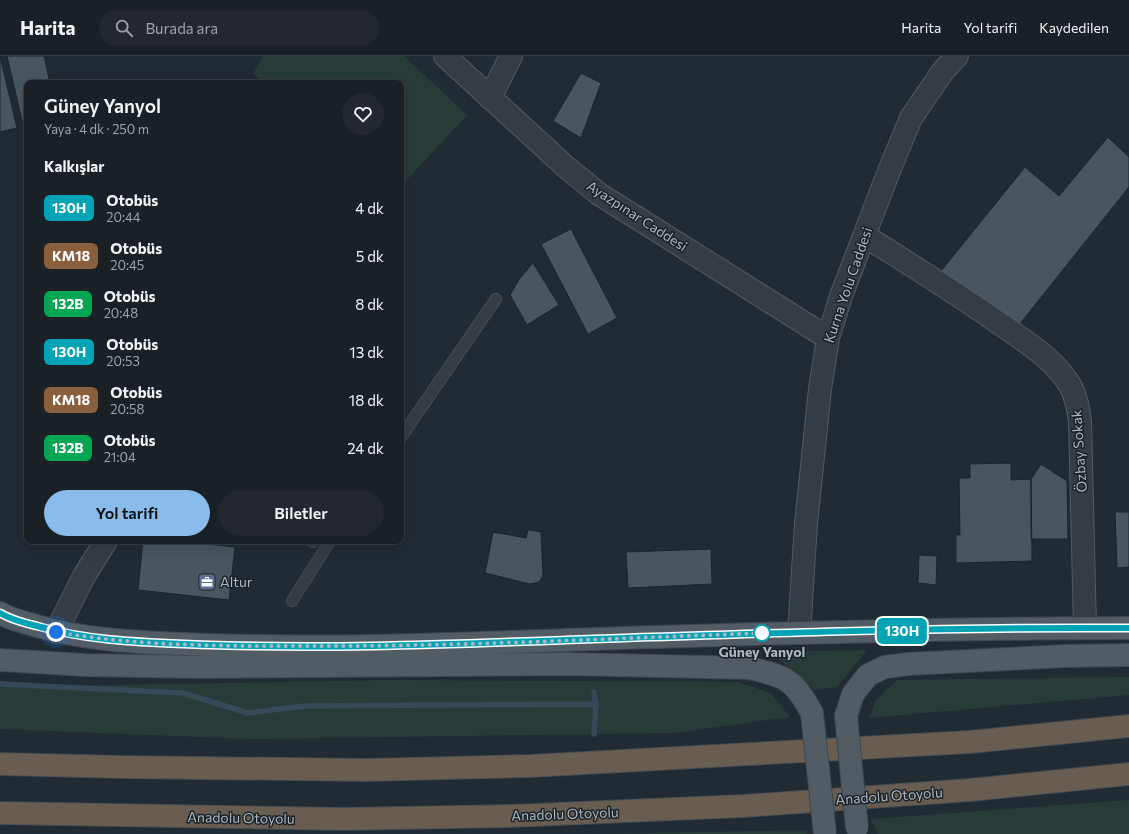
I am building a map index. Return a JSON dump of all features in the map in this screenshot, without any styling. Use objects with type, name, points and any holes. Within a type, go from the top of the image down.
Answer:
[{"type":"highway","points":[[0,764],[122,768],[366,770],[530,766],[970,742],[1129,726]]},
{"type":"highway","name":"Anadolu Otoyolu","points":[[0,813],[336,819],[511,816],[751,805],[970,790],[1129,774]]},
{"type":"main road","points":[[0,613],[9,618],[56,632],[91,638],[138,642],[227,646],[367,647],[799,632],[1129,628]]},
{"type":"main road","points":[[289,667],[475,644]]},
{"type":"main road","points":[[857,831],[846,716],[853,694],[868,675],[885,668],[908,664],[1065,656],[1129,655]]},
{"type":"main road","points":[[0,660],[85,665],[289,667],[568,664],[749,668],[771,672],[788,680],[800,692],[812,713],[825,834]]},
{"type":"street","name":"Ayazpınar Caddesi","points":[[445,56],[566,167],[599,194],[828,338]]},
{"type":"street","points":[[490,98],[511,56]]},
{"type":"street","name":"Kurna Yolu Caddesi","points":[[799,632],[806,524],[820,389],[828,338],[841,296],[911,118],[942,71],[957,56]]},
{"type":"street","name":"Özbay Sokak","points":[[865,236],[983,312],[1033,347],[1058,369],[1072,388],[1078,406],[1080,421],[1085,628]]},
{"type":"street","points":[[56,632],[84,576],[104,544]]},
{"type":"lane","points":[[404,433],[496,299]]},
{"type":"lane","points":[[292,601],[328,544]]},
{"type":"shaded area","points":[[263,56],[404,56],[467,115],[404,183],[404,80],[260,80],[253,74]]},
{"type":"shaded area","points":[[867,650],[837,687],[815,690],[770,652]]},
{"type":"shaded area","points":[[1129,677],[1129,695],[869,718],[876,700],[897,680]]},
{"type":"shaded area","points":[[389,680],[738,682],[771,693],[790,717],[674,733],[250,739],[0,729],[0,687]]},
{"type":"shaded area","points":[[1129,800],[1129,834],[878,834],[871,819]]},
{"type":"shaded area","points":[[808,830],[807,834],[601,834]]},
{"type":"building","points":[[0,56],[17,128],[0,132]]},
{"type":"building","points":[[7,56],[44,56],[49,80],[24,80],[23,125]]},
{"type":"building","points":[[581,73],[601,83],[581,138],[553,121]]},
{"type":"building","points":[[1108,137],[1129,157],[1129,187],[1019,325],[941,271],[1025,167],[1059,196]]},
{"type":"building","points":[[571,229],[617,318],[588,334],[541,244]]},
{"type":"building","points":[[533,263],[559,305],[527,325],[510,295],[520,278]]},
{"type":"building","points":[[1011,463],[1011,480],[1031,479],[1032,561],[956,563],[956,535],[960,535],[959,478],[970,478],[970,464]]},
{"type":"building","points":[[1041,464],[1067,481],[1068,539],[1031,539],[1031,479]]},
{"type":"building","points":[[1115,512],[1129,512],[1129,567],[1117,568]]},
{"type":"building","points":[[528,530],[541,532],[543,576],[539,582],[530,584],[485,573],[493,532],[526,538]]},
{"type":"building","points":[[143,544],[208,544],[235,547],[229,600],[138,590]]},
{"type":"building","points":[[711,549],[712,584],[628,588],[626,552]]},
{"type":"building","points":[[919,555],[937,556],[936,585],[918,583]]},
{"type":"waterway","points":[[0,684],[183,693],[248,713],[304,706],[596,704]]},
{"type":"waterway","points":[[594,692],[596,704],[594,734]]},
{"type":"bus line","name":"130H","points":[[0,613],[9,618],[56,632],[91,638],[138,642],[227,646],[367,647],[799,632],[1129,628]]},
{"type":"place","name":"Altur","points":[[207,582]]},
{"type":"place","name":"Güney Yanyol","points":[[762,633]]},
{"type":"route","points":[[56,632],[91,638],[138,642],[227,646],[367,647],[769,633],[762,633]]}]
